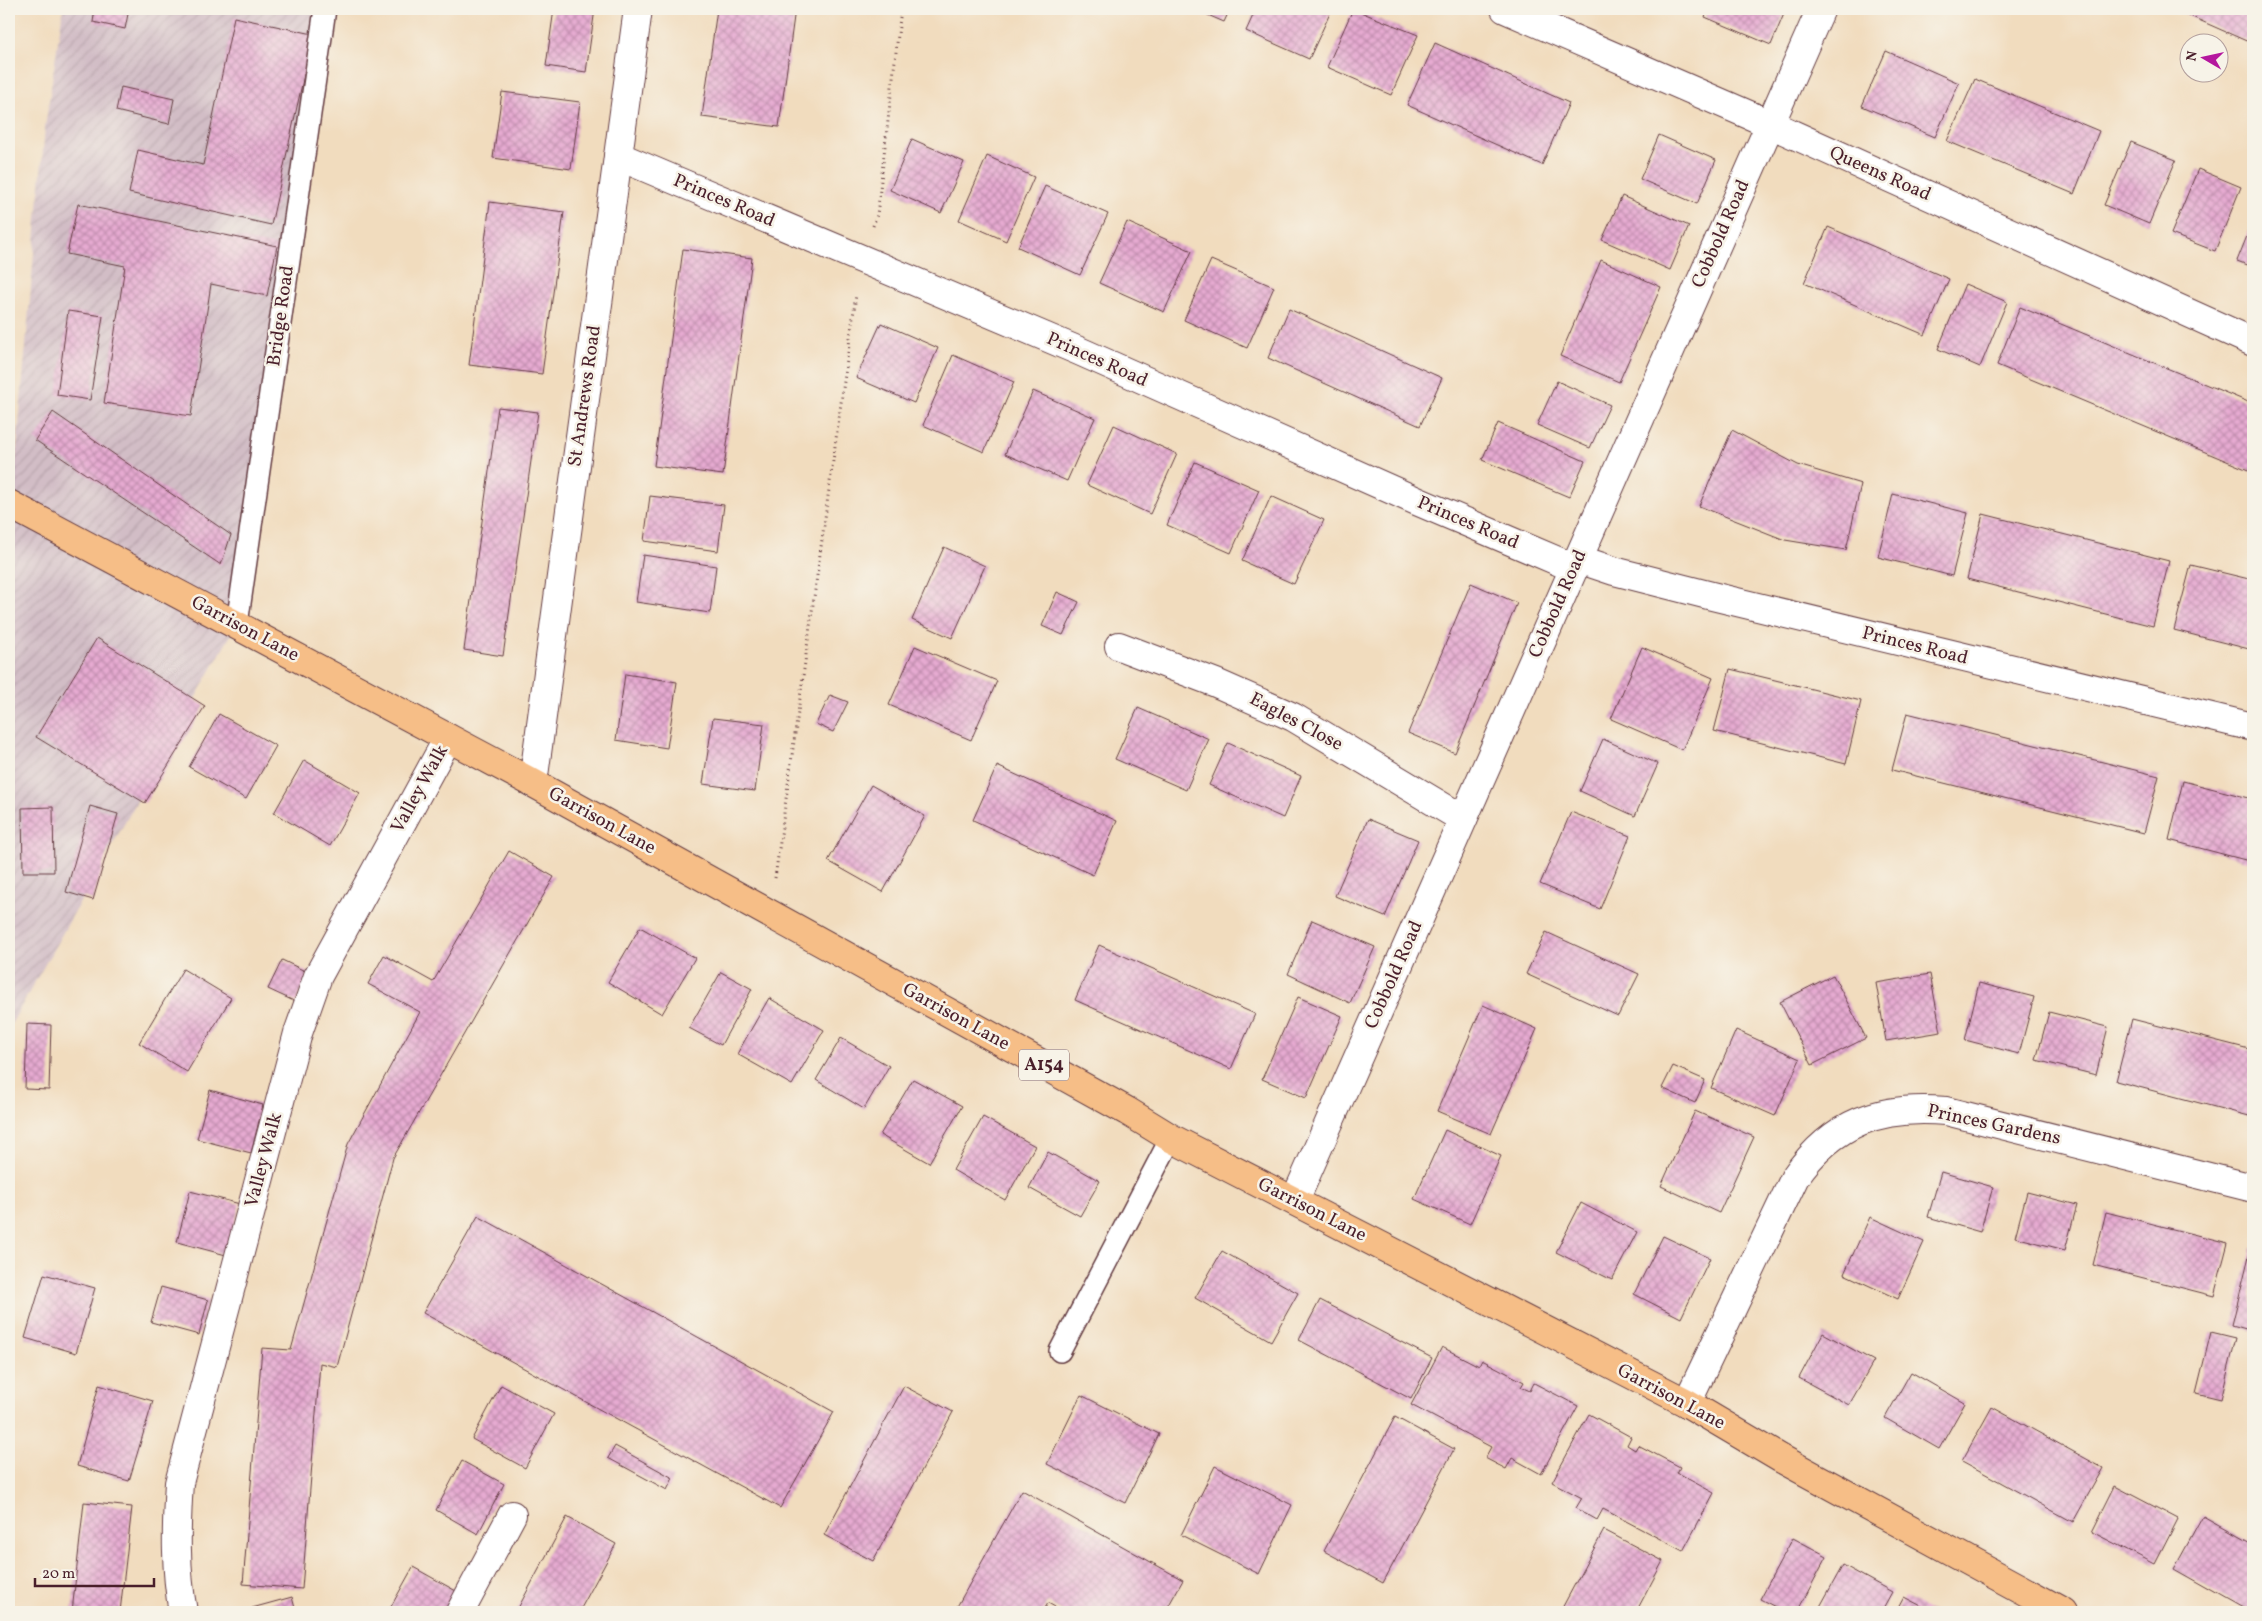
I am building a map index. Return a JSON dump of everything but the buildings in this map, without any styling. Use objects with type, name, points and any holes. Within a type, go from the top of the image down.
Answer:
[{"type":"main road","name":"Garrison Lane","points":[[18,509],[533,783],[1127,1111],[1171,1138],[1687,1403],[2031,1605],[2064,1612]]},
{"type":"street","name":"St Andrews Road","points":[[533,783],[638,9]]},
{"type":"street","name":"Queens Road","points":[[1505,9],[1770,124],[2253,342]]},
{"type":"street","name":"Cobbold Road","points":[[1295,1200],[1821,9]]},
{"type":"street","name":"Princes Road","points":[[618,156],[1078,351],[1419,502],[1576,564],[1614,571],[2253,727]]},
{"type":"street","name":"Eagles Close","points":[[1118,646],[1216,683],[1293,717],[1463,819]]},
{"type":"street","name":"Valley Walk","points":[[183,1612],[176,1537],[179,1483],[298,1033],[318,976],[448,738]]},
{"type":"street","name":"Princes Gardens","points":[[1687,1403],[1795,1177],[1809,1157],[1823,1144],[1859,1121],[1880,1113],[1902,1109],[1946,1111],[2253,1188]]},
{"type":"street","points":[[460,1612],[512,1515]]},
{"type":"lane","name":"Bridge Road","points":[[237,624],[325,9]]},
{"type":"lane","points":[[1060,1351],[1171,1138]]},
{"type":"path","points":[[770,914],[861,259],[877,215],[901,9]]},
{"type":"shaded area","points":[[63,9],[325,9],[237,624],[9,1028],[9,538],[45,127]]}]
